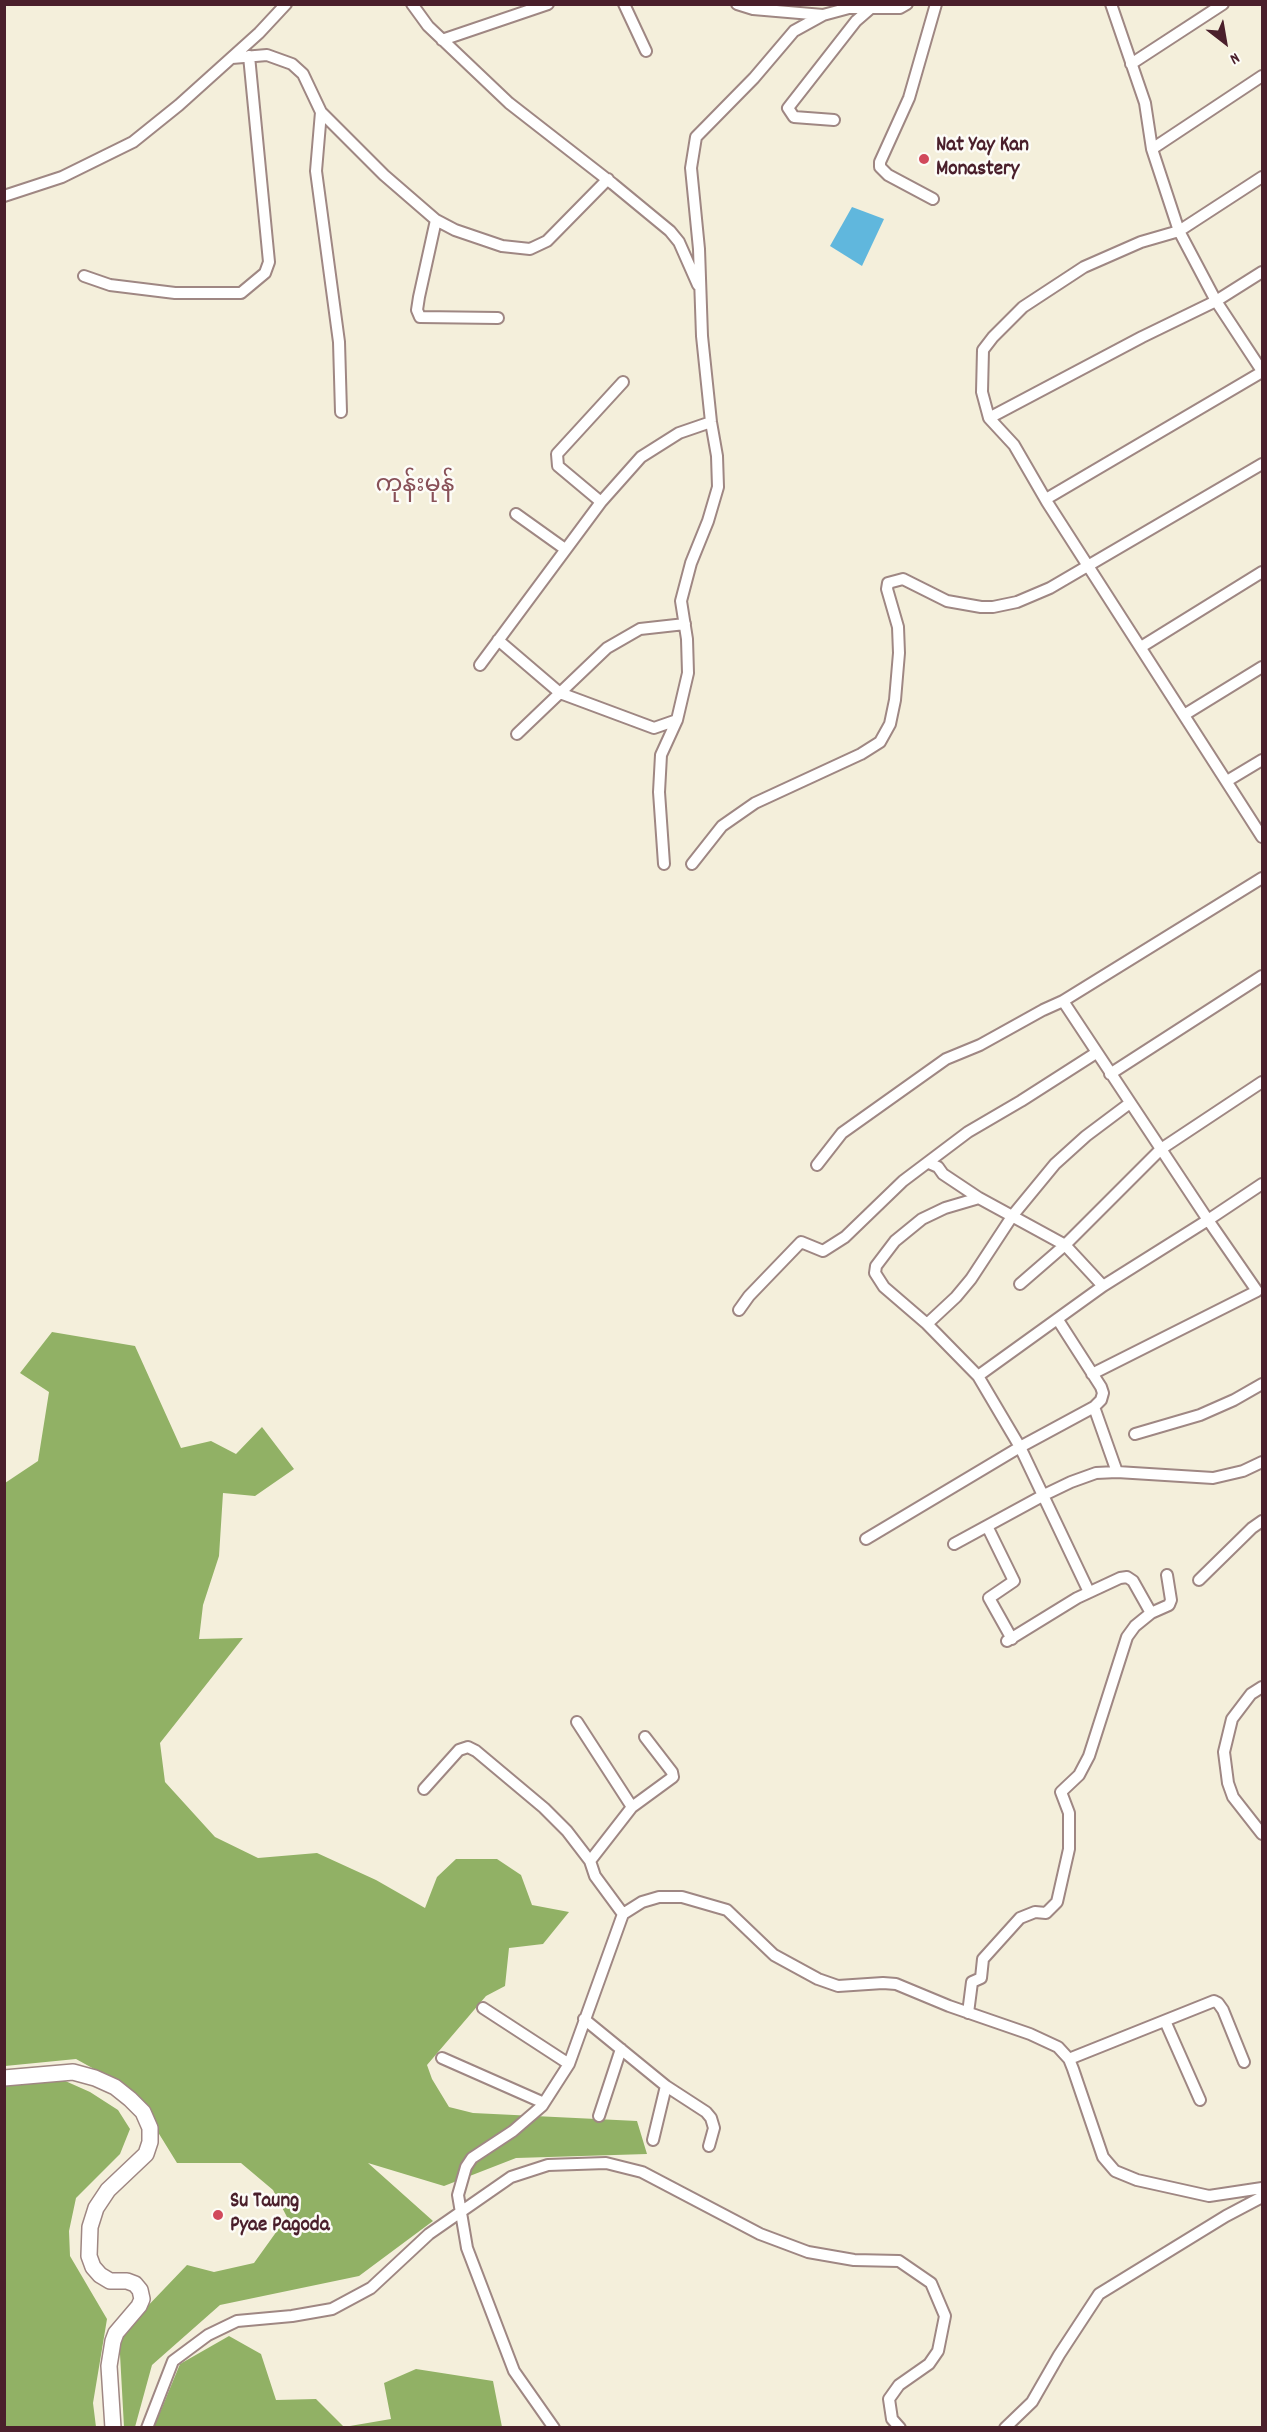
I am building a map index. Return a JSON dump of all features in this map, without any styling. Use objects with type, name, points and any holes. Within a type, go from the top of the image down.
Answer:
[{"type":"main road","points":[[4,2078],[73,2072],[95,2078],[115,2087],[130,2099],[143,2112],[150,2128],[150,2142],[146,2154],[108,2190],[96,2208],[90,2227],[89,2256],[100,2276],[110,2281],[126,2281],[135,2284],[140,2290],[142,2299],[139,2306],[116,2333],[112,2342],[109,2366],[113,2427]]},
{"type":"street","points":[[4,196],[62,177],[133,142],[179,105],[286,4]]},
{"type":"street","points":[[412,4],[442,40],[510,103],[670,231],[679,243],[700,291]]},
{"type":"street","points":[[442,40],[548,4]]},
{"type":"street","points":[[624,4],[646,51]]},
{"type":"street","points":[[737,4],[753,9],[823,15]]},
{"type":"street","points":[[664,864],[660,792],[661,755],[677,720],[688,673],[681,601],[691,563],[708,521],[718,487],[717,456],[702,336],[699,249],[691,168],[696,137],[754,78],[794,31],[823,15],[849,8],[900,8],[907,4]]},
{"type":"street","points":[[933,199],[888,175],[880,167],[880,162],[909,98],[936,4]]},
{"type":"street","points":[[1046,499],[1263,372],[1216,301],[1179,231],[1152,149],[1145,103],[1110,4]]},
{"type":"street","points":[[1131,64],[1223,4]]},
{"type":"street","points":[[834,120],[794,117],[788,108],[856,21],[871,8]]},
{"type":"street","points":[[232,57],[267,55],[292,64],[303,74],[321,112],[384,175],[436,220],[455,230],[502,246],[530,249],[547,242],[608,180]]},
{"type":"street","points":[[84,276],[110,285],[175,293],[240,293],[266,273],[269,262],[249,56]]},
{"type":"street","points":[[1152,149],[1263,76]]},
{"type":"street","points":[[321,112],[316,171],[339,342],[341,412]]},
{"type":"street","points":[[1263,177],[1179,231],[1141,242],[1083,267],[1023,307],[983,350],[982,392],[989,418],[1014,445],[1046,499],[1263,837]]},
{"type":"street","points":[[436,220],[419,297],[417,310],[420,317],[498,318]]},
{"type":"street","points":[[989,418],[1142,337],[1216,301],[1263,272]]},
{"type":"street","points":[[601,502],[558,466],[557,454],[623,382]]},
{"type":"street","points":[[480,665],[601,502],[641,457],[679,434],[711,422]]},
{"type":"street","points":[[692,864],[722,826],[755,803],[852,759],[880,742],[890,724],[895,700],[898,653],[898,627],[888,583],[903,579],[947,601],[993,607],[1017,602],[1050,588],[1263,464]]},
{"type":"street","points":[[516,514],[566,549]]},
{"type":"street","points":[[1141,647],[1263,572]]},
{"type":"street","points":[[517,734],[607,648],[620,639],[640,629],[685,624]]},
{"type":"street","points":[[498,640],[560,693],[654,728],[677,720]]},
{"type":"street","points":[[1184,715],[1263,668]]},
{"type":"street","points":[[1227,781],[1263,760]]},
{"type":"street","points":[[817,1165],[842,1133],[946,1059],[980,1045],[1063,1001],[1263,878]]},
{"type":"street","points":[[1110,1074],[1263,976]]},
{"type":"street","points":[[1063,1001],[1208,1220],[1261,1293],[1092,1374]]},
{"type":"street","points":[[739,1310],[749,1296],[801,1242],[823,1251],[846,1237],[903,1181],[968,1132],[1096,1053]]},
{"type":"street","points":[[1020,1284],[1065,1245],[1161,1149],[1263,1082]]},
{"type":"street","points":[[927,1323],[956,1297],[971,1279],[1012,1215],[1055,1164],[1086,1136],[1130,1103]]},
{"type":"street","points":[[929,1163],[938,1167],[943,1174],[979,1198],[1065,1245],[1103,1286]]},
{"type":"street","points":[[978,1376],[1103,1286],[1263,1184]]},
{"type":"street","points":[[979,1198],[945,1208],[922,1219],[895,1241],[876,1266],[878,1280],[927,1323],[978,1376],[1020,1447],[1089,1592]]},
{"type":"street","points":[[866,1539],[1020,1447],[1095,1407],[1103,1393],[1058,1320]]},
{"type":"street","points":[[1135,1434],[1200,1414],[1234,1400],[1263,1384]]},
{"type":"street","points":[[1095,1407],[1117,1472]]},
{"type":"street","points":[[954,1544],[1044,1495],[1096,1473],[1117,1472],[1213,1478],[1243,1471],[1263,1462]]},
{"type":"street","points":[[1199,1580],[1252,1528],[1263,1521]]},
{"type":"street","points":[[987,1526],[1014,1581],[989,1598],[1010,1640],[1089,1592],[1108,1582],[1127,1577],[1133,1581],[1151,1613]]},
{"type":"street","points":[[968,2013],[972,1982],[981,1978],[983,1959],[1020,1918],[1035,1912],[1046,1913],[1057,1902],[1069,1849],[1069,1813],[1061,1792],[1079,1775],[1089,1756],[1127,1637],[1135,1626],[1151,1613],[1165,1608],[1171,1600],[1167,1575]]},
{"type":"street","points":[[1263,1688],[1251,1694],[1232,1719],[1224,1752],[1228,1783],[1233,1797],[1263,1834]]},
{"type":"street","points":[[577,1722],[632,1807]]},
{"type":"street","points":[[590,1861],[632,1807],[673,1777],[672,1772],[645,1737]]},
{"type":"street","points":[[424,1789],[459,1750],[468,1747],[476,1751],[544,1808],[567,1831],[590,1861],[595,1876],[623,1914]]},
{"type":"street","points":[[554,2427],[514,2371],[467,2248],[462,2230],[458,2195],[466,2167],[472,2158],[513,2131],[544,2103],[569,2064],[623,1914],[642,1902],[659,1897],[682,1897],[727,1910],[774,1955],[818,1979],[838,1986],[896,1984],[1058,2047],[1069,2059],[1103,2157],[1115,2171],[1137,2180],[1209,2196],[1263,2188]]},
{"type":"street","points":[[1069,2059],[1214,2001],[1218,2003],[1244,2062]]},
{"type":"street","points":[[483,2008],[569,2064]]},
{"type":"street","points":[[584,2019],[666,2086],[711,2118],[714,2127],[709,2146]]},
{"type":"street","points":[[1165,2021],[1200,2100]]},
{"type":"street","points":[[599,2116],[621,2049]]},
{"type":"street","points":[[442,2058],[544,2103]]},
{"type":"street","points":[[653,2140],[666,2086]]},
{"type":"street","points":[[147,2427],[173,2361],[208,2335],[237,2321],[292,2316],[332,2309],[370,2288],[429,2234],[511,2176],[548,2165],[606,2163],[642,2172],[760,2234],[808,2252],[854,2260],[898,2261],[931,2283],[945,2316],[938,2351],[929,2364],[899,2385],[889,2399],[892,2419],[900,2427]]},
{"type":"street","points":[[1005,2427],[1032,2402],[1059,2355],[1100,2295],[1226,2216],[1263,2197]]},
{"type":"green space","points":[[52,1332],[135,1346],[181,1448],[211,1441],[236,1454],[262,1427],[294,1469],[255,1496],[223,1493],[219,1556],[203,1605],[199,1639],[243,1638],[160,1743],[165,1782],[215,1837],[258,1858],[317,1853],[376,1880],[425,1908],[437,1877],[456,1859],[497,1859],[521,1875],[532,1905],[569,1912],[543,1944],[509,1948],[505,1986],[486,1996],[427,2065],[432,2079],[449,2107],[473,2113],[637,2121],[647,2154],[516,2158],[444,2186],[368,2163],[433,2221],[359,2276],[220,2305],[152,2365],[135,2427],[124,2427],[119,2336],[187,2265],[214,2272],[254,2263],[287,2217],[273,2190],[241,2163],[177,2163],[132,2090],[76,2059],[5,2066],[5,1483],[38,1461],[49,1392],[20,1373]]},
{"type":"green space","points":[[63,2080],[90,2092],[118,2110],[130,2129],[120,2154],[76,2198],[69,2231],[70,2256],[107,2319],[93,2403],[96,2427],[5,2428],[5,2083]]},
{"type":"green space","points":[[229,2336],[261,2354],[276,2400],[316,2399],[344,2427],[154,2427],[180,2364]]},
{"type":"green space","points":[[416,2369],[493,2381],[502,2427],[344,2427],[391,2419],[384,2383]]},
{"type":"water","points":[[852,207],[884,219],[862,266],[830,246]]},
{"type":"place","name":"Nat Yay Kan Monastery","points":[[924,159]]},
{"type":"place","name":"Su Taung Pyae Pagoda","points":[[218,2215]]},
{"type":"district","name":"ကုန်းမုန်","points":[[415,488]]}]
